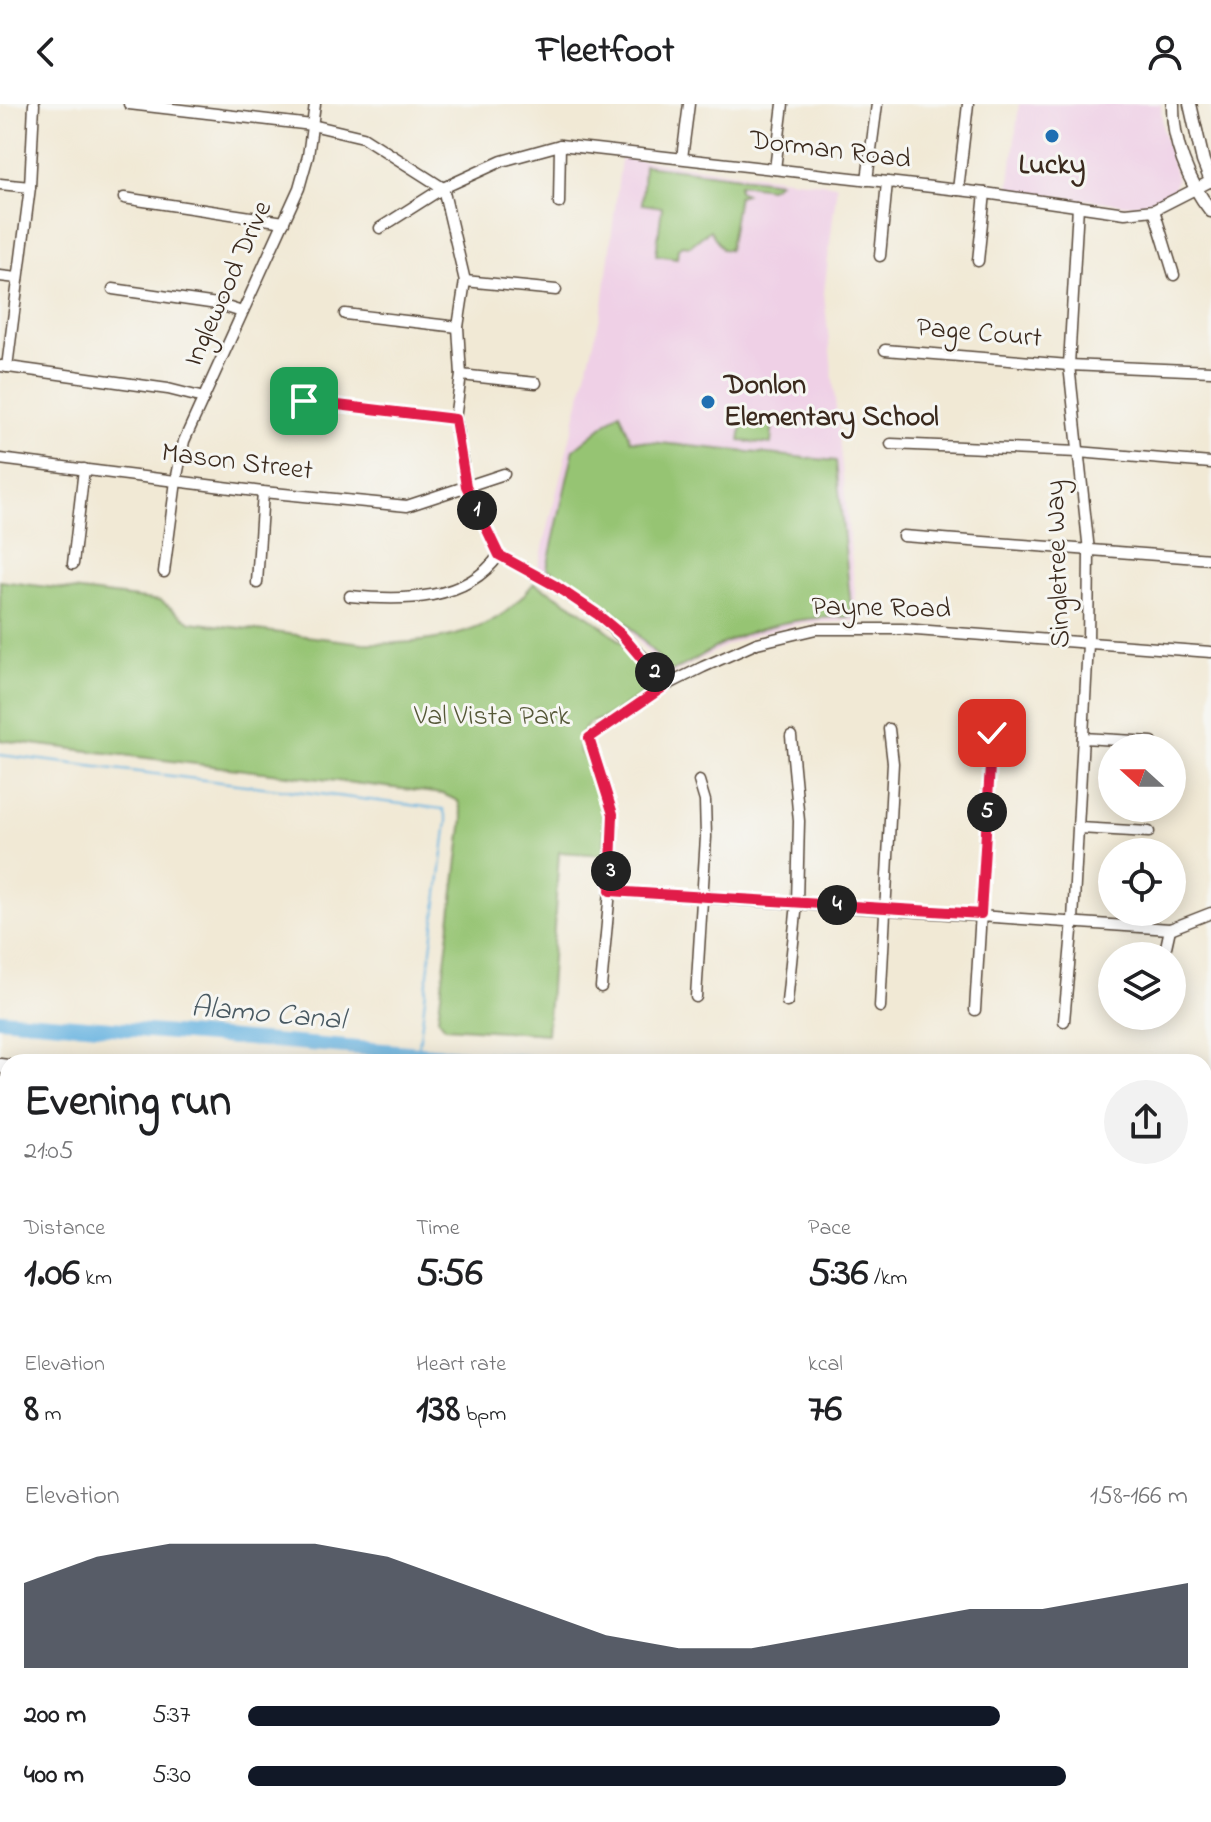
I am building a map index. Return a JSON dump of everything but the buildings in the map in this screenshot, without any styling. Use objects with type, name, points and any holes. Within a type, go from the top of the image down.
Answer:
[{"type":"main road","points":[[1173,104],[1180,149],[1196,189],[1211,211]]},
{"type":"main road","points":[[1190,104],[1203,161],[1211,181]]},
{"type":"street","points":[[34,104],[30,187],[3,366],[168,389],[204,398]]},
{"type":"street","points":[[129,104],[218,109],[363,137],[443,188],[465,281],[458,327],[461,375],[455,419],[466,486],[499,555],[554,585],[597,614],[621,634],[665,686]]},
{"type":"street","name":"Inglewood Drive","points":[[164,572],[184,441],[284,222],[304,171],[315,104]]},
{"type":"street","points":[[682,158],[689,104]]},
{"type":"street","points":[[775,169],[783,104]]},
{"type":"street","points":[[867,180],[877,104]]},
{"type":"street","points":[[958,190],[968,104]]},
{"type":"street","points":[[559,203],[560,145]]},
{"type":"street","name":"Dorman Road","points":[[380,228],[443,188],[502,161],[560,145],[985,193],[1125,213],[1154,210],[1211,181]]},
{"type":"street","points":[[880,256],[887,182]]},
{"type":"street","points":[[0,184],[30,187]]},
{"type":"street","points":[[978,261],[985,193]]},
{"type":"street","points":[[124,198],[284,222]]},
{"type":"street","name":"Singletree Way","points":[[1064,1021],[1079,828],[1088,644],[1089,551],[1069,365],[1078,206]]},
{"type":"street","points":[[1154,210],[1174,275]]},
{"type":"street","points":[[0,276],[17,278]]},
{"type":"street","points":[[465,281],[556,290]]},
{"type":"street","points":[[113,289],[217,304],[242,312]]},
{"type":"street","points":[[345,314],[458,327]]},
{"type":"street","name":"Page Court","points":[[885,350],[1069,365],[1211,371]]},
{"type":"street","points":[[461,375],[536,383]]},
{"type":"street","points":[[304,401],[455,419]]},
{"type":"street","points":[[891,444],[1078,452],[1211,463]]},
{"type":"street","name":"Mason Street","points":[[0,459],[263,492],[407,506],[504,474]]},
{"type":"street","points":[[73,564],[84,469]]},
{"type":"street","points":[[257,583],[263,492]]},
{"type":"street","points":[[903,536],[1211,559]]},
{"type":"street","points":[[350,596],[411,598],[455,589],[473,582],[488,570],[499,555]]},
{"type":"street","name":"Payne Road","points":[[610,891],[613,814],[589,738],[665,686],[734,652],[781,635],[816,629],[902,629],[1211,652]]},
{"type":"street","points":[[880,1007],[893,763],[889,729]]},
{"type":"street","points":[[975,1010],[992,733]]},
{"type":"street","points":[[787,1002],[797,903],[799,821],[791,736]]},
{"type":"street","points":[[1083,738],[1098,739]]},
{"type":"street","points":[[696,997],[706,837],[705,801],[699,781]]},
{"type":"street","points":[[1079,828],[1149,832]]},
{"type":"street","points":[[601,987],[610,891],[1073,920],[1170,929],[1211,913]]},
{"type":"street","points":[[1167,942],[1170,929]]},
{"type":"shaded area","points":[[1019,104],[1161,104],[1163,130],[1177,180],[1170,195],[1129,205],[1009,190]]},
{"type":"shaded area","name":"Donlon Elementary School","points":[[621,158],[837,185],[824,293],[858,621],[804,623],[758,633],[727,645],[671,675],[664,672],[629,630],[608,612],[538,568],[603,305]]},
{"type":"green space","points":[[644,165],[779,182],[770,188],[739,184],[739,191],[745,194],[738,196],[729,250],[722,249],[710,230],[690,246],[678,248],[677,258],[656,255],[662,207],[642,204]]},
{"type":"green space","points":[[620,412],[631,440],[836,461],[852,617],[801,620],[768,627],[736,638],[671,671],[620,616],[591,594],[547,568],[574,449]]},
{"type":"green space","points":[[743,417],[773,420],[771,444],[740,441]]},
{"type":"green space","name":"Val Vista Park","points":[[0,581],[161,601],[191,622],[363,643],[422,641],[461,633],[498,617],[534,583],[566,601],[618,639],[644,669],[651,684],[648,691],[606,717],[589,723],[579,737],[580,752],[592,767],[603,800],[605,855],[559,852],[547,1034],[445,1027],[438,1018],[463,819],[458,801],[443,794],[0,740]]},
{"type":"waterway","points":[[0,755],[443,809],[447,821],[418,1054]]},
{"type":"waterway","name":"Alamo Canal","points":[[0,1019],[432,1054]]},
{"type":"place","name":"Lucky","points":[[1052,136]]},
{"type":"place","name":"Donlon Elementary School","points":[[708,402]]},
{"type":"route","points":[[304,401],[455,419],[466,486],[499,555],[554,585],[597,614],[642,656],[665,686],[589,738],[613,814],[610,891],[981,914],[992,733]]}]
